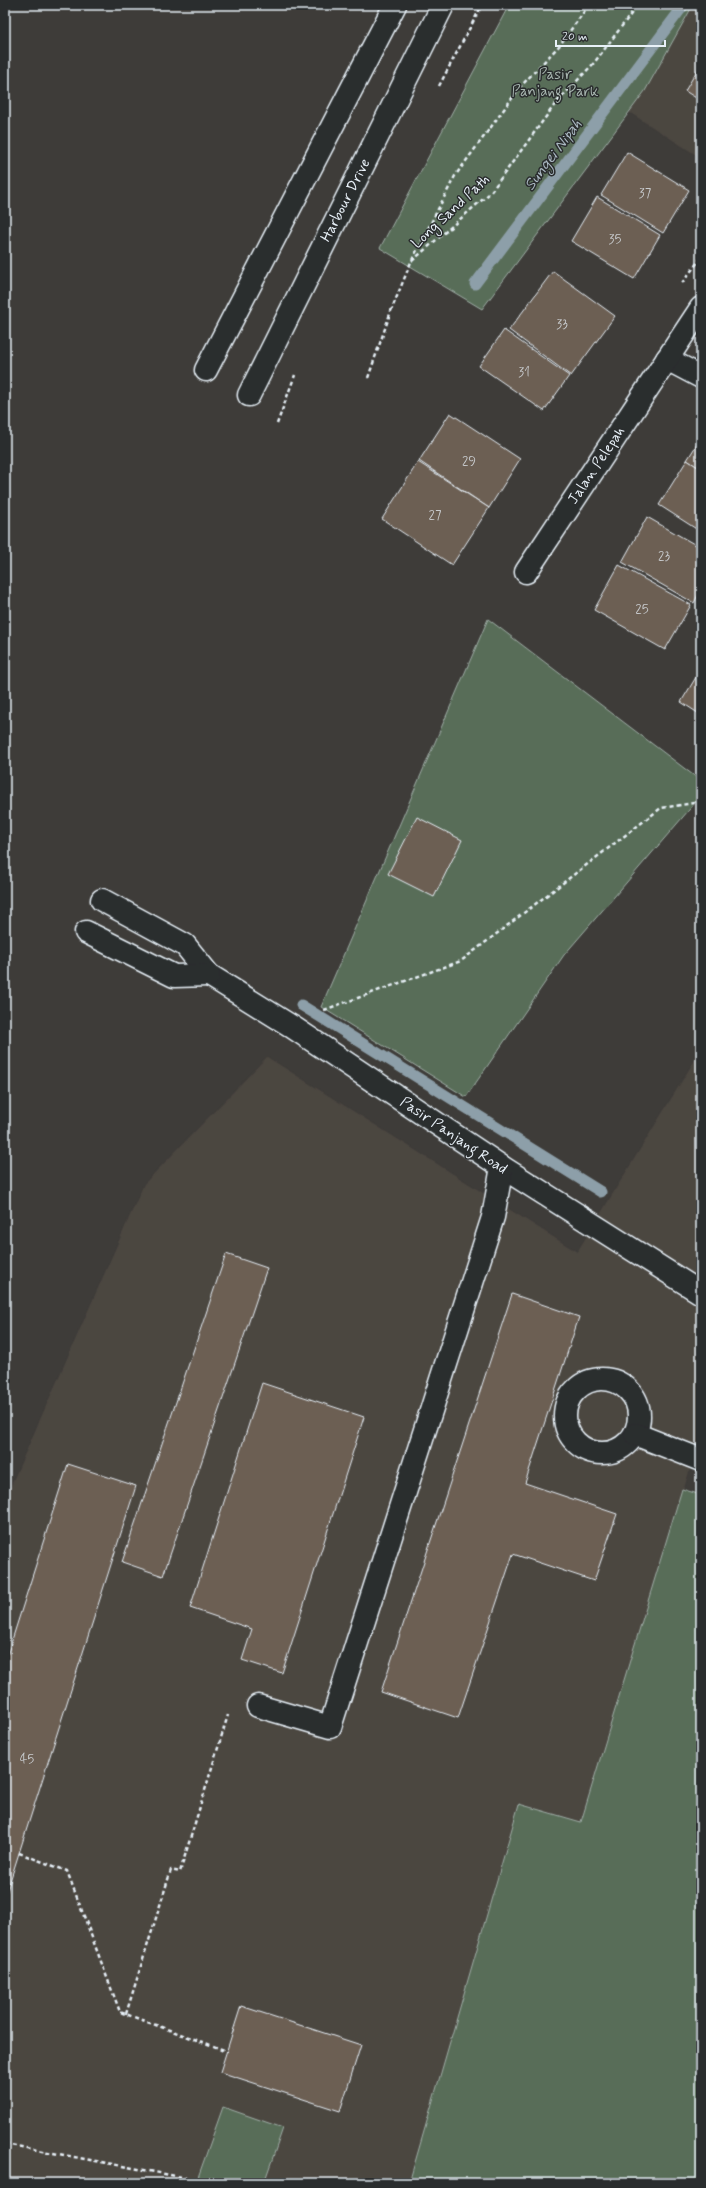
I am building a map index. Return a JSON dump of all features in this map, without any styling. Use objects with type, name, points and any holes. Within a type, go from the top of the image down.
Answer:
[{"type":"street","points":[[206,370],[395,5]]},
{"type":"street","name":"Harbour Drive","points":[[249,395],[444,5]]},
{"type":"street","name":"Jalan Pelepah","points":[[526,572],[701,308]]},
{"type":"street","points":[[667,359],[701,378]]},
{"type":"street","name":"Pasir Panjang Road","points":[[102,900],[185,945],[208,974],[291,1026],[502,1167],[701,1293]]},
{"type":"street","points":[[86,932],[174,976],[208,974]]},
{"type":"street","points":[[258,1706],[330,1727],[493,1217],[502,1167]]},
{"type":"street","points":[[635,1434],[701,1460]]},
{"type":"path","points":[[368,378],[410,262],[455,176],[517,92],[559,46],[590,5]]},
{"type":"path","name":"Long Sand Path","points":[[410,262],[490,193],[556,103],[594,63],[631,14],[634,5]]},
{"type":"path","points":[[331,1008],[461,961],[661,808],[701,802]]},
{"type":"path","points":[[126,2014],[171,1870],[180,1872],[230,1709]]},
{"type":"path","points":[[19,1853],[67,1872],[120,2012],[227,2051]]},
{"type":"path","points":[[5,2144],[197,2180]]},
{"type":"shaded area","points":[[690,5],[701,5],[701,158],[629,112]]},
{"type":"shaded area","points":[[701,1050],[701,1433],[581,1822],[519,1804],[409,2183],[5,2183],[5,1499],[144,1184],[267,1057],[577,1252]]},
{"type":"green space","name":"Pasir Panjang Park","points":[[509,5],[693,5],[645,91],[482,309],[380,248]]},
{"type":"green space","points":[[488,619],[701,781],[701,796],[564,955],[466,1097],[321,1007]]},
{"type":"green space","points":[[682,1489],[701,1495],[701,2183],[409,2183],[519,1804],[581,1822]]},
{"type":"green space","points":[[223,2107],[283,2128],[264,2183],[196,2183]]},
{"type":"building","points":[[699,67],[701,69],[701,101],[685,91]]},
{"type":"building","points":[[627,152],[689,190],[663,233],[601,195]]},
{"type":"building","points":[[597,197],[660,235],[634,279],[571,241]]},
{"type":"building","points":[[553,271],[615,316],[571,376],[509,330]]},
{"type":"building","points":[[504,330],[569,376],[544,411],[479,366]]},
{"type":"building","points":[[450,413],[520,459],[489,508],[419,461]]},
{"type":"building","points":[[701,438],[701,469],[687,460]]},
{"type":"building","points":[[687,460],[701,469],[701,532],[659,505]]},
{"type":"building","points":[[418,462],[489,508],[452,565],[382,519]]},
{"type":"building","points":[[647,517],[701,548],[701,589],[694,603],[622,562]]},
{"type":"building","points":[[619,565],[691,605],[665,650],[594,610]]},
{"type":"building","points":[[701,669],[701,715],[681,702]]},
{"type":"building","points":[[417,817],[462,840],[434,897],[388,874]]},
{"type":"building","points":[[226,1254],[267,1268],[163,1576],[122,1562]]},
{"type":"building","points":[[512,1294],[579,1317],[525,1483],[617,1514],[594,1581],[513,1554],[458,1718],[381,1692]]},
{"type":"building","points":[[262,1383],[364,1417],[282,1673],[242,1660],[252,1629],[190,1608]]},
{"type":"building","points":[[68,1464],[136,1486],[5,1897],[5,1662]]},
{"type":"building","points":[[241,2006],[361,2045],[340,2111],[220,2072]]},
{"type":"waterway","name":"Sungei Nipah","points":[[475,284],[684,5]]},
{"type":"waterway","points":[[301,1005],[601,1192]]}]
